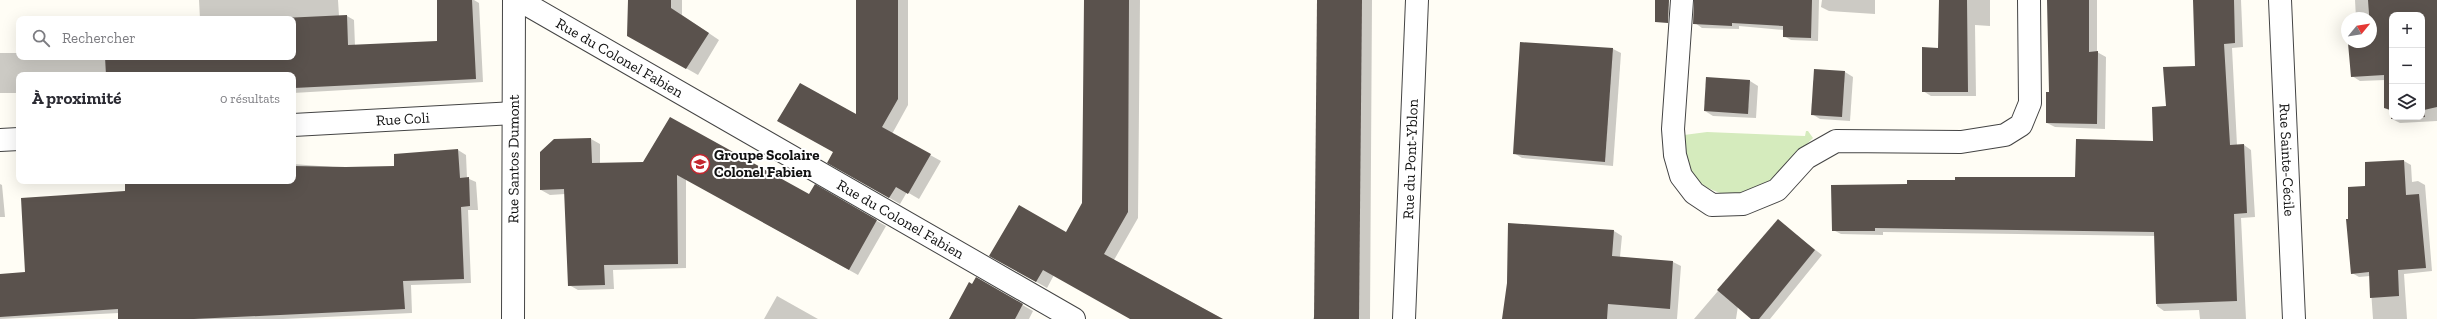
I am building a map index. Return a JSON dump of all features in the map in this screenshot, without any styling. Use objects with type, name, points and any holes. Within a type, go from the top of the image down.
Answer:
[{"type":"street","name":"Rue Santos Dumont","points":[[513,319],[514,0]]},
{"type":"street","name":"Rue du Colonel Fabien","points":[[518,0],[1074,319]]},
{"type":"street","name":"Rue du Pont-Yblon","points":[[1404,319],[1417,0]]},
{"type":"street","points":[[1682,0],[1673,129],[1675,155],[1681,176],[1694,193],[1712,205],[1743,204],[1777,190],[1806,158],[1836,141],[1961,142],[2005,135],[2021,125],[2030,103],[2029,0]]},
{"type":"street","name":"Rue Sainte-Cécile","points":[[2280,0],[2294,319]]},
{"type":"street","name":"Rue Coli","points":[[296,125],[513,113]]},
{"type":"street","points":[[0,140],[16,139]]},
{"type":"green space","points":[[1806,131],[1808,131],[1813,138],[1765,185],[1732,197],[1719,193],[1700,183],[1689,169],[1686,160],[1684,135],[1707,132],[1805,136]]},
{"type":"building","points":[[437,0],[472,0],[476,79],[296,88],[296,72],[106,72],[105,60],[296,60],[296,17],[347,15],[348,45],[437,41]]},
{"type":"building","points":[[628,0],[671,0],[671,8],[709,33],[686,69],[627,36]]},
{"type":"building","points":[[856,0],[898,0],[898,99],[882,127],[931,154],[908,194],[896,187],[889,198],[827,163],[833,152],[777,121],[800,83],[856,114]]},
{"type":"building","points":[[1084,0],[1129,0],[1128,212],[1104,254],[1223,319],[1130,319],[1043,270],[1036,282],[989,256],[1019,205],[1066,232],[1082,203]]},
{"type":"building","points":[[1317,0],[1362,0],[1359,319],[1314,319]]},
{"type":"building","points":[[1655,0],[1669,0],[1668,23],[1655,22]]},
{"type":"building","points":[[1694,0],[1812,0],[1811,38],[1783,37],[1783,26],[1732,23],[1732,26],[1693,24]]},
{"type":"building","points":[[1939,0],[1967,0],[1968,92],[1922,92],[1922,47],[1938,48]]},
{"type":"building","points":[[2047,0],[2089,0],[2089,52],[2098,51],[2097,124],[2046,123],[2046,92],[2049,92]]},
{"type":"building","points":[[2193,0],[2234,0],[2235,43],[2224,44],[2230,145],[2244,144],[2247,213],[2234,214],[2237,301],[2156,304],[2154,232],[1875,228],[1875,231],[1832,231],[1831,185],[1907,184],[1907,180],[1955,180],[1955,177],[2075,177],[2076,139],[2153,141],[2152,107],[2166,106],[2163,67],[2195,66]]},
{"type":"building","points":[[2368,0],[2437,0],[2437,107],[2425,110],[2425,12],[2389,12],[2389,109],[2384,108],[2384,75],[2351,77],[2348,48],[2377,48],[2377,12],[2369,12]]},
{"type":"building","points":[[1520,42],[1613,48],[1605,162],[1513,154]]},
{"type":"building","points":[[1814,69],[1845,71],[1842,117],[1811,115]]},
{"type":"building","points":[[1706,77],[1750,80],[1748,114],[1704,111]]},
{"type":"building","points":[[670,117],[809,194],[815,184],[877,220],[849,270],[677,175],[678,264],[604,265],[605,285],[568,286],[564,189],[540,190],[540,152],[554,139],[591,138],[592,163],[643,162]]},
{"type":"building","points":[[458,149],[460,178],[469,177],[470,206],[461,207],[464,279],[403,281],[405,309],[194,319],[118,319],[118,309],[0,317],[0,274],[25,272],[21,198],[125,191],[125,184],[296,184],[296,166],[394,166],[394,154]]},
{"type":"building","points":[[2404,160],[2406,195],[2419,194],[2426,268],[2398,270],[2399,296],[2370,298],[2369,272],[2351,274],[2346,219],[2348,219],[2348,187],[2365,186],[2365,162]]},
{"type":"building","points":[[1778,219],[1815,250],[1759,319],[1751,319],[1717,290]]},
{"type":"building","points":[[1508,223],[1614,230],[1612,256],[1673,261],[1670,309],[1608,304],[1607,319],[1502,319],[1507,283]]},
{"type":"building","points":[[976,277],[1023,304],[1015,319],[949,319],[969,282],[972,284]]},
{"type":"place","name":"Groupe Scolaire Colonel Fabien","points":[[700,164]]}]
